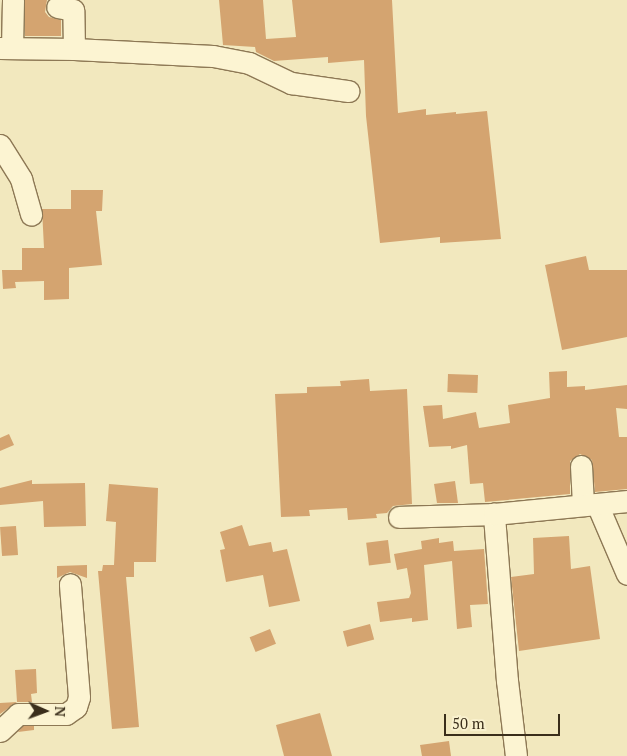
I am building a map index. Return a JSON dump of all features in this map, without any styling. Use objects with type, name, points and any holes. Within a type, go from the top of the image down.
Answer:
[{"type":"street","points":[[13,0],[6,48],[74,49],[213,56],[249,62],[291,83],[348,91]]},
{"type":"street","points":[[56,7],[73,10],[74,49]]},
{"type":"street","points":[[0,146],[21,178],[31,215]]},
{"type":"street","points":[[580,466],[590,505],[627,574]]},
{"type":"street","points":[[399,517],[494,514],[627,501]]},
{"type":"street","points":[[494,514],[507,681],[516,756]]},
{"type":"street","points":[[0,730],[18,714],[66,714],[76,707],[78,697],[70,584]]},
{"type":"building","points":[[25,0],[47,0],[45,12],[49,17],[61,20],[61,36],[25,36]]},
{"type":"building","points":[[219,0],[263,0],[266,39],[296,37],[292,0],[392,0],[398,113],[426,109],[426,115],[487,111],[501,239],[440,243],[440,237],[380,243],[366,116],[364,60],[328,63],[328,57],[274,61],[256,52],[255,47],[223,45]]},
{"type":"building","points":[[71,190],[103,190],[102,211],[96,211],[102,265],[69,268],[69,299],[44,300],[44,281],[15,282],[16,288],[3,289],[2,270],[22,270],[22,248],[44,248],[42,209],[71,209]]},
{"type":"building","points":[[586,256],[589,270],[627,270],[627,337],[562,350],[545,265]]},
{"type":"building","points":[[567,371],[567,387],[585,386],[585,390],[627,385],[627,409],[616,408],[619,437],[627,437],[627,489],[595,492],[592,460],[580,454],[570,461],[570,494],[485,502],[483,483],[470,484],[467,445],[451,449],[451,446],[429,447],[423,406],[442,405],[443,419],[476,412],[479,428],[510,423],[508,405],[550,398],[549,372]]},
{"type":"building","points":[[448,374],[478,375],[477,393],[447,392]]},
{"type":"building","points":[[369,379],[370,391],[407,389],[412,504],[393,506],[387,513],[376,514],[377,518],[348,520],[347,508],[309,510],[310,516],[281,517],[275,394],[307,393],[307,387],[341,386],[340,381]]},
{"type":"building","points":[[9,434],[14,445],[0,451],[0,438]]},
{"type":"building","points":[[32,480],[32,484],[85,483],[86,526],[44,527],[43,501],[0,505],[0,488]]},
{"type":"building","points":[[455,481],[458,503],[437,503],[434,484]]},
{"type":"building","points":[[109,484],[158,488],[156,562],[134,562],[134,577],[126,577],[139,727],[112,729],[98,571],[102,571],[103,565],[114,565],[116,522],[106,521]]},
{"type":"building","points":[[242,525],[249,546],[271,542],[273,552],[287,549],[300,601],[269,607],[263,575],[226,582],[220,550],[225,549],[220,532]]},
{"type":"building","points":[[16,526],[18,555],[2,556],[0,527]]},
{"type":"building","points":[[569,536],[571,569],[590,566],[600,639],[519,651],[511,577],[534,574],[533,538]]},
{"type":"building","points":[[439,538],[439,543],[453,541],[454,551],[484,549],[488,604],[470,605],[472,627],[457,629],[452,561],[424,565],[428,620],[412,622],[412,618],[380,622],[377,602],[409,598],[411,593],[407,568],[397,570],[394,554],[422,549],[421,541]]},
{"type":"building","points":[[388,540],[391,563],[369,566],[366,543]]},
{"type":"building","points":[[87,565],[87,578],[70,572],[57,578],[57,566]]},
{"type":"building","points":[[370,624],[374,639],[347,647],[343,631]]},
{"type":"building","points":[[270,629],[276,644],[256,652],[250,637]]},
{"type":"building","points":[[36,669],[37,693],[31,694],[32,702],[17,702],[15,670]]},
{"type":"building","points":[[17,702],[0,714],[0,703]]},
{"type":"building","points":[[320,713],[332,756],[284,756],[276,725]]},
{"type":"building","points":[[23,726],[34,726],[34,730],[18,732]]},
{"type":"building","points":[[449,741],[451,756],[422,756],[420,745]]}]
